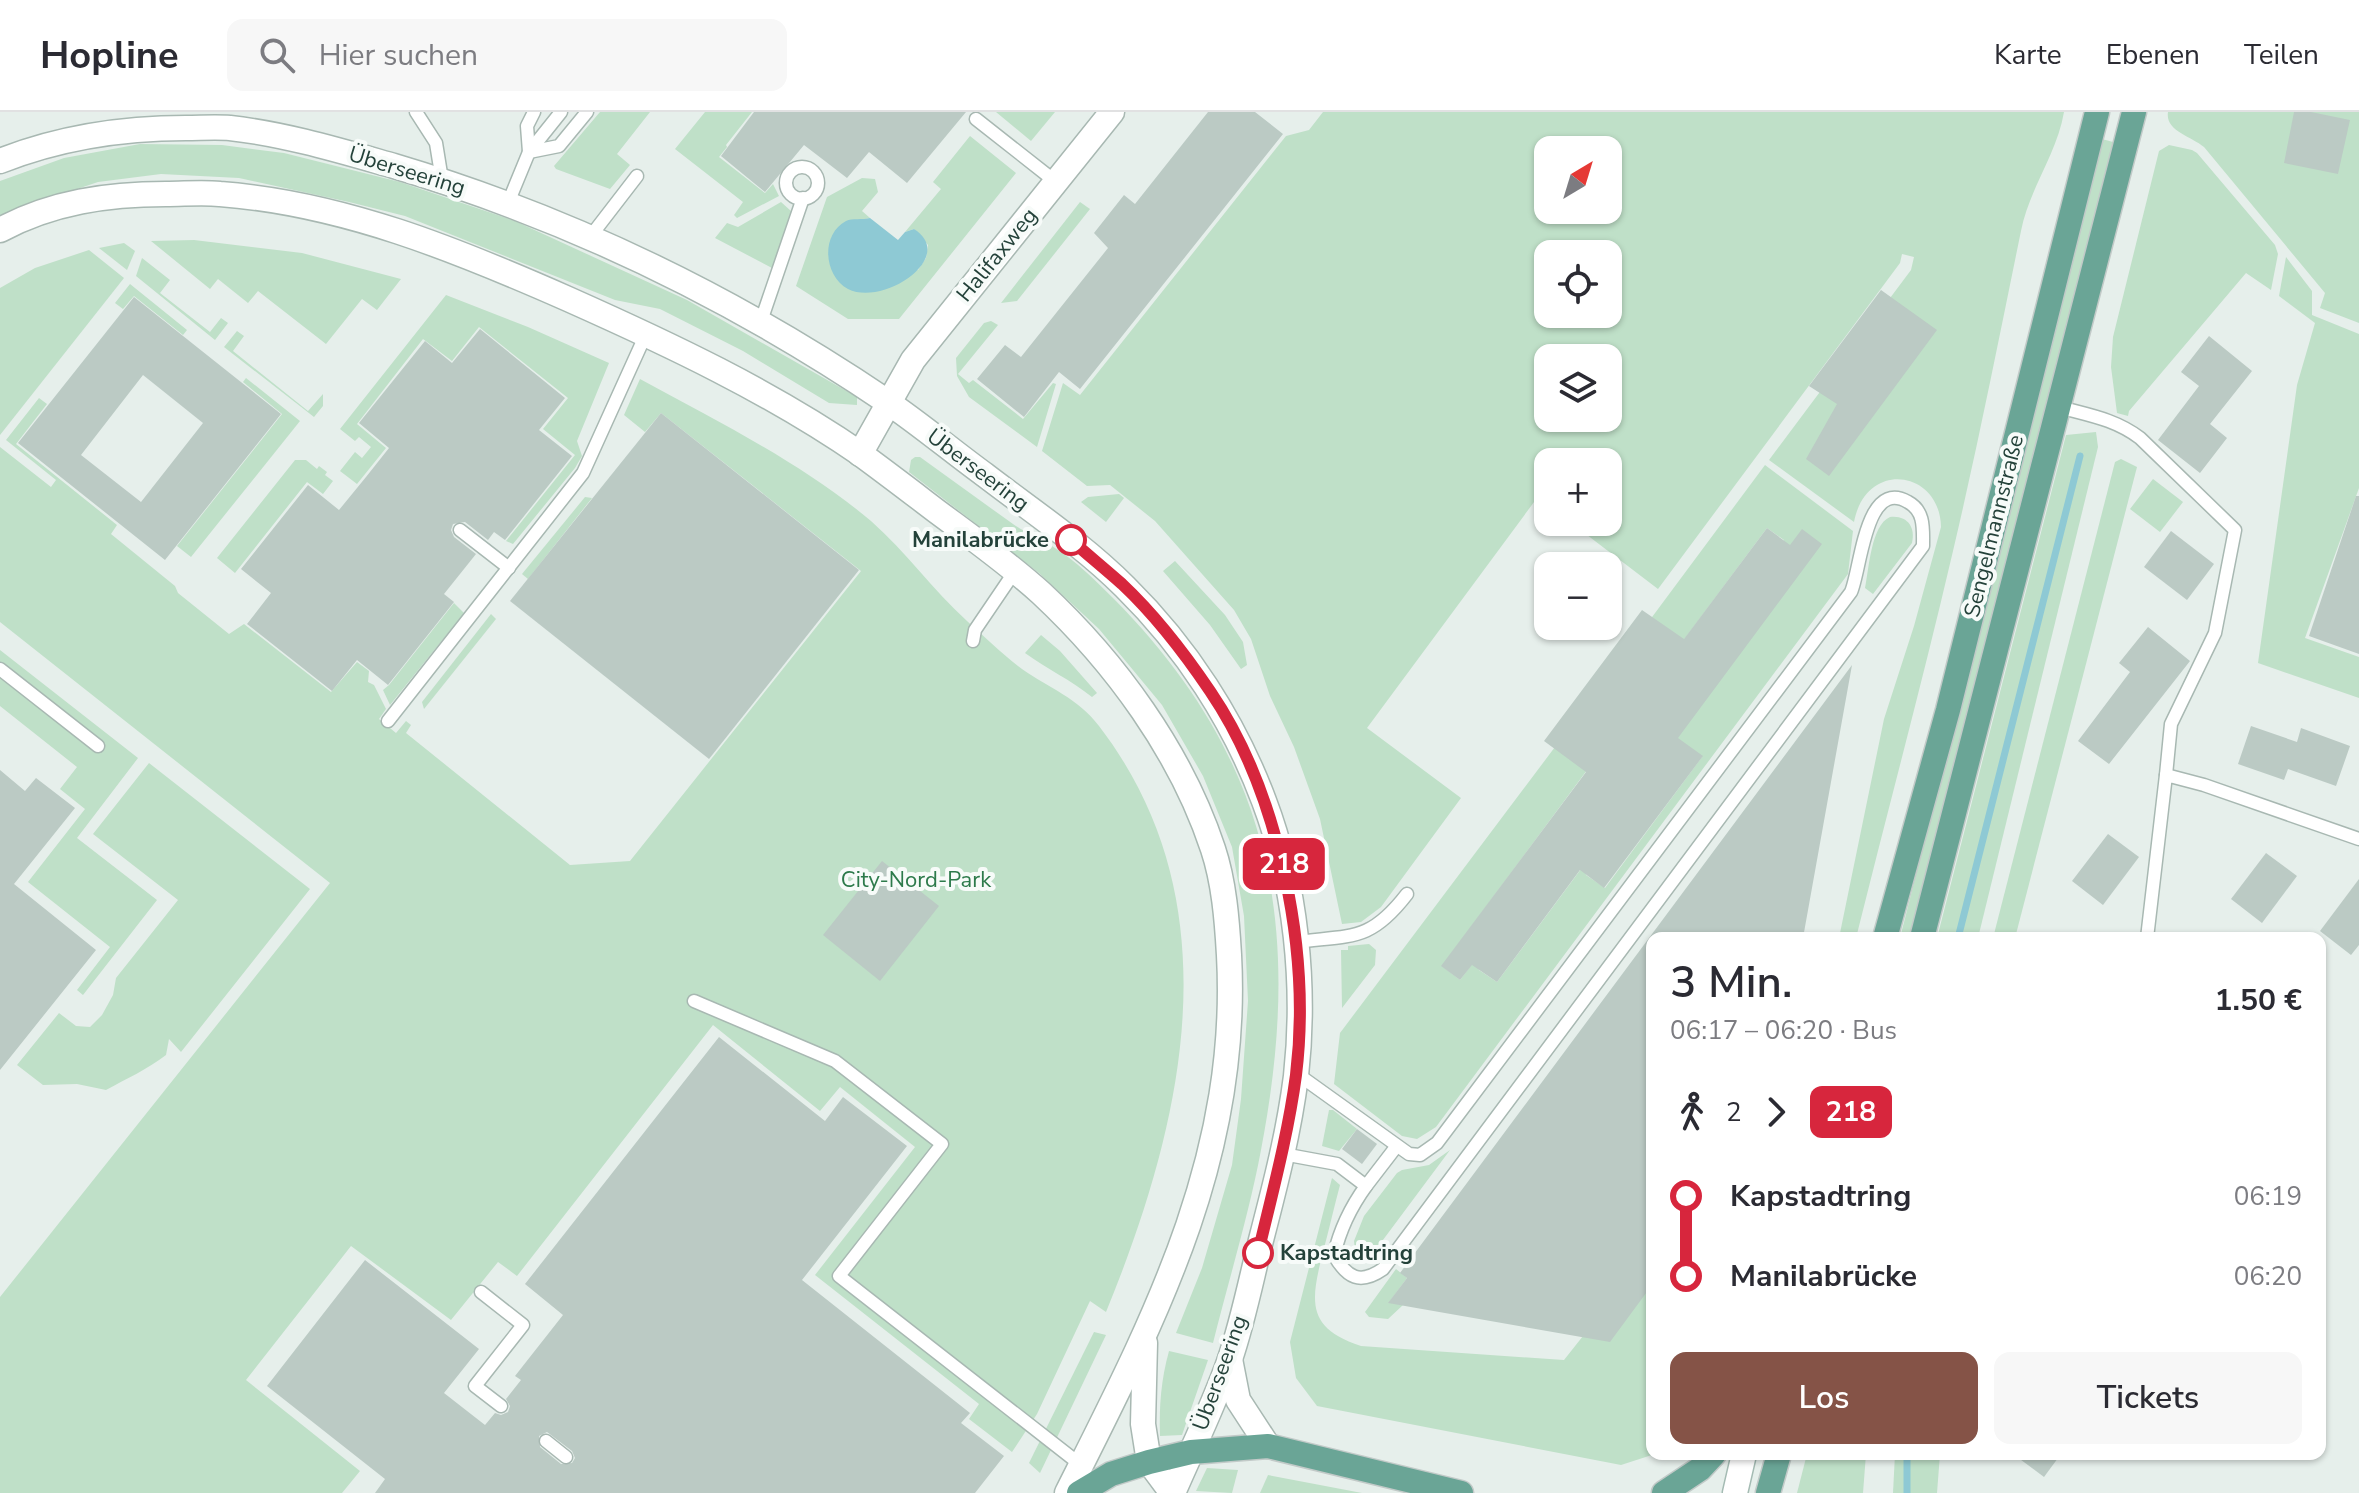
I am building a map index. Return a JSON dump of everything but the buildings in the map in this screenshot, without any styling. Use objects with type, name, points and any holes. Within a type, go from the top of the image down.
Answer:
[{"type":"main road","name":"Sengelmannstraße","points":[[1887,932],[1948,710],[2097,112]]},
{"type":"main road","name":"Sengelmannstraße","points":[[1924,932],[2134,112]]},
{"type":"main road","points":[[1079,1493],[1111,1474],[1149,1462],[1191,1452],[1268,1446],[1461,1493]]},
{"type":"main road","points":[[1664,1493],[1708,1460]]},
{"type":"main road","points":[[1768,1493],[1777,1460]]},
{"type":"street","name":"Halifaxweg","points":[[860,454],[913,360],[1112,112]]},
{"type":"street","name":"Überseering","points":[[4,153],[70,138],[136,128],[230,120],[442,180],[590,237],[697,288],[888,402],[1071,540],[1124,586],[1170,637],[1212,693],[1264,800],[1283,861],[1296,942],[1299,1005],[1296,1073],[1283,1154],[1230,1359],[1173,1493]]},
{"type":"street","points":[[0,230],[56,206],[89,198],[220,194],[310,207],[441,246],[501,269],[646,334],[758,392],[860,454],[1015,571],[1043,594],[1084,638],[1150,718],[1188,786],[1214,853],[1227,925],[1231,1004],[1225,1087],[1209,1162],[1177,1257],[1145,1337],[1067,1493]]},
{"type":"street","points":[[1145,1337],[1143,1424],[1149,1462],[1173,1493]]},
{"type":"street","points":[[1230,1359],[1238,1400],[1268,1446]]},
{"type":"street","points":[[1735,1493],[1743,1460]]},
{"type":"lane","points":[[416,112],[436,143],[442,180]]},
{"type":"lane","points":[[529,152],[527,126],[534,112]]},
{"type":"lane","points":[[508,203],[529,152],[561,112]]},
{"type":"lane","points":[[529,152],[559,146],[587,112]]},
{"type":"lane","points":[[976,119],[1056,182]]},
{"type":"lane","points":[[590,237],[637,176]]},
{"type":"lane","points":[[760,324],[803,198]]},
{"type":"lane","points":[[388,721],[583,473],[646,334]]},
{"type":"lane","points":[[2059,407],[2108,419],[2126,427],[2235,530],[2215,633],[2171,724],[2148,932]]},
{"type":"lane","points":[[1296,1073],[1409,1154],[1420,1155],[1437,1143],[1851,592],[1857,580],[1868,522],[1875,509],[1883,501],[1897,498],[1909,502],[1919,512],[1923,525],[1923,546],[1389,1263],[1373,1276],[1351,1276],[1341,1268],[1334,1255],[1340,1231],[1354,1203],[1396,1147]]},
{"type":"lane","points":[[460,530],[509,568]]},
{"type":"lane","points":[[973,641],[975,630],[1015,571]]},
{"type":"lane","points":[[0,669],[98,746]]},
{"type":"lane","points":[[2166,775],[2204,785],[2359,839]]},
{"type":"lane","points":[[1296,942],[1361,933],[1376,927],[1389,917],[1407,894]]},
{"type":"lane","points":[[694,1001],[835,1061],[942,1144],[839,1276],[1081,1465]]},
{"type":"lane","points":[[1283,1154],[1337,1164],[1366,1186]]},
{"type":"lane","points":[[481,1292],[523,1325],[475,1386],[501,1406]]},
{"type":"lane","points":[[546,1441],[566,1457]]},
{"type":"green space","points":[[600,112],[650,112],[617,154],[630,165],[610,189],[554,166]]},
{"type":"green space","points":[[705,112],[752,112],[719,157],[765,193],[773,184],[779,196],[737,218],[734,215],[743,202],[675,149]]},
{"type":"green space","points":[[996,112],[1055,112],[1031,141]]},
{"type":"green space","points":[[1323,112],[2064,112],[2021,231],[1953,551],[1858,932],[1840,932],[1884,719],[1941,527],[1937,508],[1929,493],[1916,484],[1902,480],[1887,481],[1873,488],[1861,502],[1854,522],[1769,460],[1911,270],[1914,257],[1902,254],[1900,263],[1658,589],[1622,562],[1622,552],[1609,552],[1588,536],[1622,536],[1622,448],[1534,448],[1534,502],[1367,728],[1461,798],[1381,907],[1361,922],[1342,924],[1320,819],[1294,747],[1270,696],[1251,639],[1234,610],[1155,521],[1110,485],[1087,486],[1042,451],[1063,383],[1080,395],[1286,136],[1309,130]]},
{"type":"green space","points":[[2168,112],[2359,112],[2359,323],[2320,308],[2325,293],[2204,147],[2175,129],[2168,119]]},
{"type":"green space","points":[[970,136],[1016,173],[899,319],[848,319],[796,286],[827,197],[862,178],[875,179],[878,192],[862,211],[870,218],[844,224],[832,239],[918,270],[926,258],[928,245],[914,229],[905,232],[941,189],[933,182]]},
{"type":"green space","points":[[2102,139],[2113,142],[1912,932],[1902,932]]},
{"type":"green space","points":[[140,144],[222,145],[284,153],[400,182],[515,221],[687,300],[857,397],[857,405],[829,403],[743,351],[660,309],[615,300],[405,216],[349,202],[239,178],[161,174],[98,182],[0,215],[0,181],[64,158]]},
{"type":"green space","points":[[2169,145],[2197,153],[2275,245],[2278,254],[2271,290],[2246,273],[2129,411],[2128,416],[2117,413],[2111,367],[2113,337],[2159,151]]},
{"type":"green space","points":[[781,202],[791,211],[772,268],[715,238],[727,223],[738,227]]},
{"type":"green space","points":[[1080,202],[1090,209],[1017,301],[1001,303]]},
{"type":"green space","points":[[194,240],[302,253],[401,279],[377,310],[362,299],[326,344],[258,291],[248,303],[218,279],[210,289],[151,241]]},
{"type":"green space","points":[[124,243],[135,251],[127,270],[99,248]]},
{"type":"green space","points":[[89,250],[124,278],[0,435],[0,288],[35,268]]},
{"type":"green space","points":[[2286,257],[2312,291],[2312,315],[2359,334],[2359,488],[2305,638],[2359,657],[2359,698],[2258,663],[2297,385],[2315,323],[2279,296]]},
{"type":"green space","points":[[142,258],[170,280],[160,293],[210,332],[221,318],[228,323],[215,340],[136,276]]},
{"type":"green space","points":[[130,284],[187,330],[183,335],[134,296],[123,309],[115,303]]},
{"type":"green space","points":[[446,295],[609,363],[577,441],[582,456],[513,544],[506,541],[575,455],[543,429],[568,398],[479,327],[452,361],[423,339],[357,424],[386,448],[357,484],[340,471],[355,452],[362,458],[371,447],[359,437],[355,441],[340,429]]},
{"type":"green space","points":[[991,321],[998,325],[958,374],[969,383],[973,380],[1023,419],[1053,383],[1056,384],[1037,447],[969,397],[957,376],[956,358],[984,323]]},
{"type":"green space","points":[[237,331],[244,336],[233,351],[308,411],[323,394],[323,406],[314,417],[224,347]]},
{"type":"green space","points":[[246,378],[300,421],[191,557],[177,546],[282,414],[243,382]]},
{"type":"green space","name":"City-Nord-Park","points":[[640,379],[788,462],[871,521],[1001,652],[1091,716],[1142,794],[1168,866],[1182,939],[1183,1014],[1174,1090],[1157,1165],[1134,1240],[1106,1312],[1090,1301],[1037,1414],[1012,1452],[969,1419],[979,1404],[815,1275],[915,1147],[840,1087],[820,1111],[713,1025],[517,1276],[498,1262],[451,1320],[351,1246],[246,1380],[360,1471],[342,1493],[0,1493],[0,1297],[330,883],[0,622],[0,447],[51,487],[56,480],[6,440],[39,398],[47,404],[16,444],[117,525],[111,534],[229,634],[244,624],[331,692],[357,662],[369,671],[368,682],[374,685],[386,709],[379,719],[396,733],[406,721],[411,725],[406,733],[570,865],[630,861],[861,571],[661,413],[645,432],[624,415]]},
{"type":"green space","points":[[2096,432],[2098,447],[1979,932],[1939,932],[2066,435]]},
{"type":"green space","points":[[920,457],[1013,524],[1063,553],[1114,599],[1168,660],[1211,723],[1242,787],[1264,854],[1275,922],[1278,994],[1273,1070],[1261,1150],[1213,1343],[1176,1333],[1202,1268],[1232,1165],[1241,1099],[1248,1001],[1244,916],[1232,847],[1203,776],[1162,705],[1099,629],[1039,573],[909,472],[911,460]]},
{"type":"green space","points":[[2121,459],[2137,467],[2017,932],[1995,932],[2115,462]]},
{"type":"green space","points":[[295,460],[306,460],[317,469],[319,466],[333,481],[323,494],[307,482],[235,573],[217,558]]},
{"type":"green space","points":[[1765,465],[1853,531],[1848,574],[1436,1127],[1417,1139],[1402,1136],[1334,1084],[1340,1033],[1570,727],[1590,766],[1442,966],[1460,980],[1476,959],[1479,970],[1497,982],[1584,865],[1586,875],[1605,888],[1702,757],[1673,743],[1785,552],[1779,547],[1784,540],[1767,528],[1680,645],[1583,710]]},
{"type":"green space","points":[[2153,479],[2183,502],[2160,532],[2130,509]]},
{"type":"green space","points":[[1119,494],[1124,498],[1106,522],[1081,502],[1088,497]]},
{"type":"green space","points":[[585,497],[592,498],[528,579],[522,574]]},
{"type":"green space","points":[[1890,517],[1909,523],[1913,532],[1912,543],[1873,594],[1865,588],[1872,548],[1879,529]]},
{"type":"green space","points":[[1175,561],[1225,615],[1243,642],[1247,665],[1241,669],[1210,625],[1163,571]]},
{"type":"green space","points":[[454,603],[464,613],[390,705],[383,690]]},
{"type":"green space","points":[[491,614],[496,619],[424,709],[422,702]]},
{"type":"green space","points":[[1041,635],[1060,651],[1097,693],[1092,697],[1025,653]]},
{"type":"green space","points":[[0,650],[138,758],[77,838],[157,900],[83,995],[77,990],[110,947],[28,882],[85,809],[60,789],[77,767],[0,706]]},
{"type":"green space","points":[[149,763],[310,889],[181,1052],[169,1039],[166,1055],[106,1090],[77,1084],[43,1085],[17,1065],[59,1013],[76,1026],[90,1027],[102,1015],[113,995],[116,978],[178,900],[93,834]]},
{"type":"green space","points":[[1369,944],[1376,950],[1375,965],[1342,1008],[1341,950],[1348,950],[1348,946]]},
{"type":"green space","points":[[1329,1110],[1357,1129],[1339,1151],[1322,1146]]},
{"type":"green space","points":[[1450,1150],[1374,1252],[1379,1257],[1365,1260],[1359,1256],[1354,1241],[1364,1216],[1397,1173],[1429,1165]]},
{"type":"green space","points":[[1332,1178],[1340,1185],[1316,1284],[1316,1310],[1330,1330],[1361,1346],[1564,1360],[1583,1336],[1646,1289],[1646,1457],[1621,1465],[1317,1406],[1296,1378],[1290,1342]]},
{"type":"green space","points":[[1396,1269],[1407,1278],[1390,1301],[1403,1305],[1388,1319],[1369,1317],[1365,1312]]},
{"type":"green space","points":[[1094,1332],[1106,1335],[1040,1473],[1029,1463]]},
{"type":"green space","points":[[1169,1351],[1208,1360],[1182,1435],[1160,1436],[1161,1393]]},
{"type":"green space","points":[[1805,1460],[1866,1460],[1863,1493],[1797,1493]]},
{"type":"green space","points":[[1895,1460],[1940,1460],[1937,1493],[1893,1493]]},
{"type":"green space","points":[[1207,1468],[1238,1470],[1232,1493],[1196,1491]]},
{"type":"green space","points":[[1268,1475],[1362,1493],[1260,1493]]},
{"type":"water","points":[[870,218],[898,240],[905,232],[914,229],[925,240],[927,253],[922,265],[911,276],[896,285],[863,293],[840,283],[828,255],[832,236],[838,227],[846,221]]},
{"type":"waterway","points":[[1960,932],[2080,456]]},
{"type":"waterway","points":[[1907,1460],[1907,1493]]},
{"type":"bus line","name":"218","points":[[1071,540],[1124,586],[1170,637],[1212,693],[1264,800],[1283,861],[1296,942],[1299,1005],[1296,1073],[1283,1154],[1258,1253]]},
{"type":"place","name":"Manilabrücke","points":[[1071,540]]},
{"type":"place","name":"Kapstadtring","points":[[1258,1253]]}]
